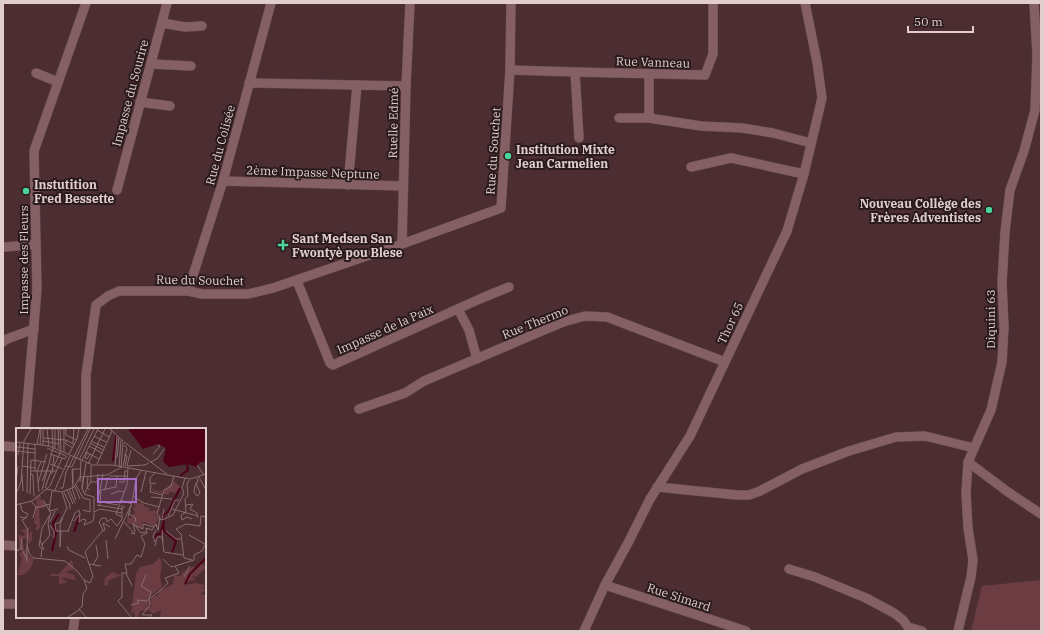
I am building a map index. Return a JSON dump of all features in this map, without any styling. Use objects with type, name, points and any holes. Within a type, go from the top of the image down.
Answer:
[{"type":"street","name":"Impasse des Fleurs","points":[[25,428],[37,289],[34,151],[86,3]]},
{"type":"street","name":"Impasse du Sourire","points":[[117,190],[168,3]]},
{"type":"street","name":"Rue du Colisée","points":[[188,291],[223,181],[271,3]]},
{"type":"street","name":"Ruelle Edmé","points":[[402,244],[406,86],[410,3]]},
{"type":"street","name":"Rue du Souchet","points":[[86,428],[86,375],[96,305],[108,296],[119,291],[188,291],[202,294],[248,294],[297,281],[501,208],[510,70],[510,3]]},
{"type":"street","name":"Rue Vanneau","points":[[510,70],[705,75],[713,54],[714,3]]},
{"type":"street","name":"Thor 65","points":[[584,631],[605,585],[650,499],[690,436],[788,231],[804,174],[822,98],[817,62],[805,3]]},
{"type":"street","name":"Diquini 63","points":[[958,631],[971,577],[973,560],[968,528],[966,493],[968,462],[991,410],[1002,362],[1004,327],[1002,283],[1005,232],[1010,190],[1024,151],[1035,110],[1037,55],[1034,3]]},
{"type":"street","points":[[162,23],[185,26],[202,26]]},
{"type":"street","points":[[151,64],[191,66]]},
{"type":"street","points":[[575,72],[579,138]]},
{"type":"street","points":[[36,73],[58,82]]},
{"type":"street","points":[[649,74],[649,118]]},
{"type":"street","points":[[249,83],[406,86]]},
{"type":"street","points":[[348,184],[357,85]]},
{"type":"street","points":[[140,102],[170,106]]},
{"type":"street","points":[[619,118],[649,118],[701,126],[742,128],[773,133],[811,143]]},
{"type":"street","points":[[691,167],[731,158],[804,174]]},
{"type":"street","name":"2ème Impasse Neptune","points":[[223,181],[403,186]]},
{"type":"street","points":[[6,247],[36,244]]},
{"type":"street","name":"Impasse de la Paix","points":[[297,281],[330,363],[333,365],[509,287]]},
{"type":"street","points":[[458,309],[469,330],[477,359]]},
{"type":"street","name":"Rue Thermo","points":[[359,409],[405,393],[424,382],[563,322],[585,316],[608,317],[725,362]]},
{"type":"street","points":[[3,342],[7,339],[34,329]]},
{"type":"street","points":[[657,487],[749,495],[760,491],[802,469],[849,451],[896,437],[925,436],[974,448]]},
{"type":"street","points":[[3,446],[16,447]]},
{"type":"street","points":[[968,462],[1008,492],[1041,514]]},
{"type":"street","points":[[3,546],[16,546]]},
{"type":"street","points":[[789,569],[866,598],[894,612],[908,627],[922,631]]},
{"type":"street","name":"Rue Simard","points":[[605,585],[746,631]]},
{"type":"street","points":[[3,604],[16,604]]},
{"type":"street","points":[[73,631],[75,618]]},
{"type":"shaded area","points":[[1041,580],[1041,631],[971,631],[982,586]]},
{"type":"place","name":"Institution Mixte Jean Carmelien","points":[[508,156]]},
{"type":"place","name":"Instutition Fred Bessette","points":[[26,191]]},
{"type":"place","name":"Nouveau Collège des Frères Adventistes","points":[[989,210]]},
{"type":"place","name":"Sant Medsen San Fwontyè pou Blese","points":[[283,245]]}]
